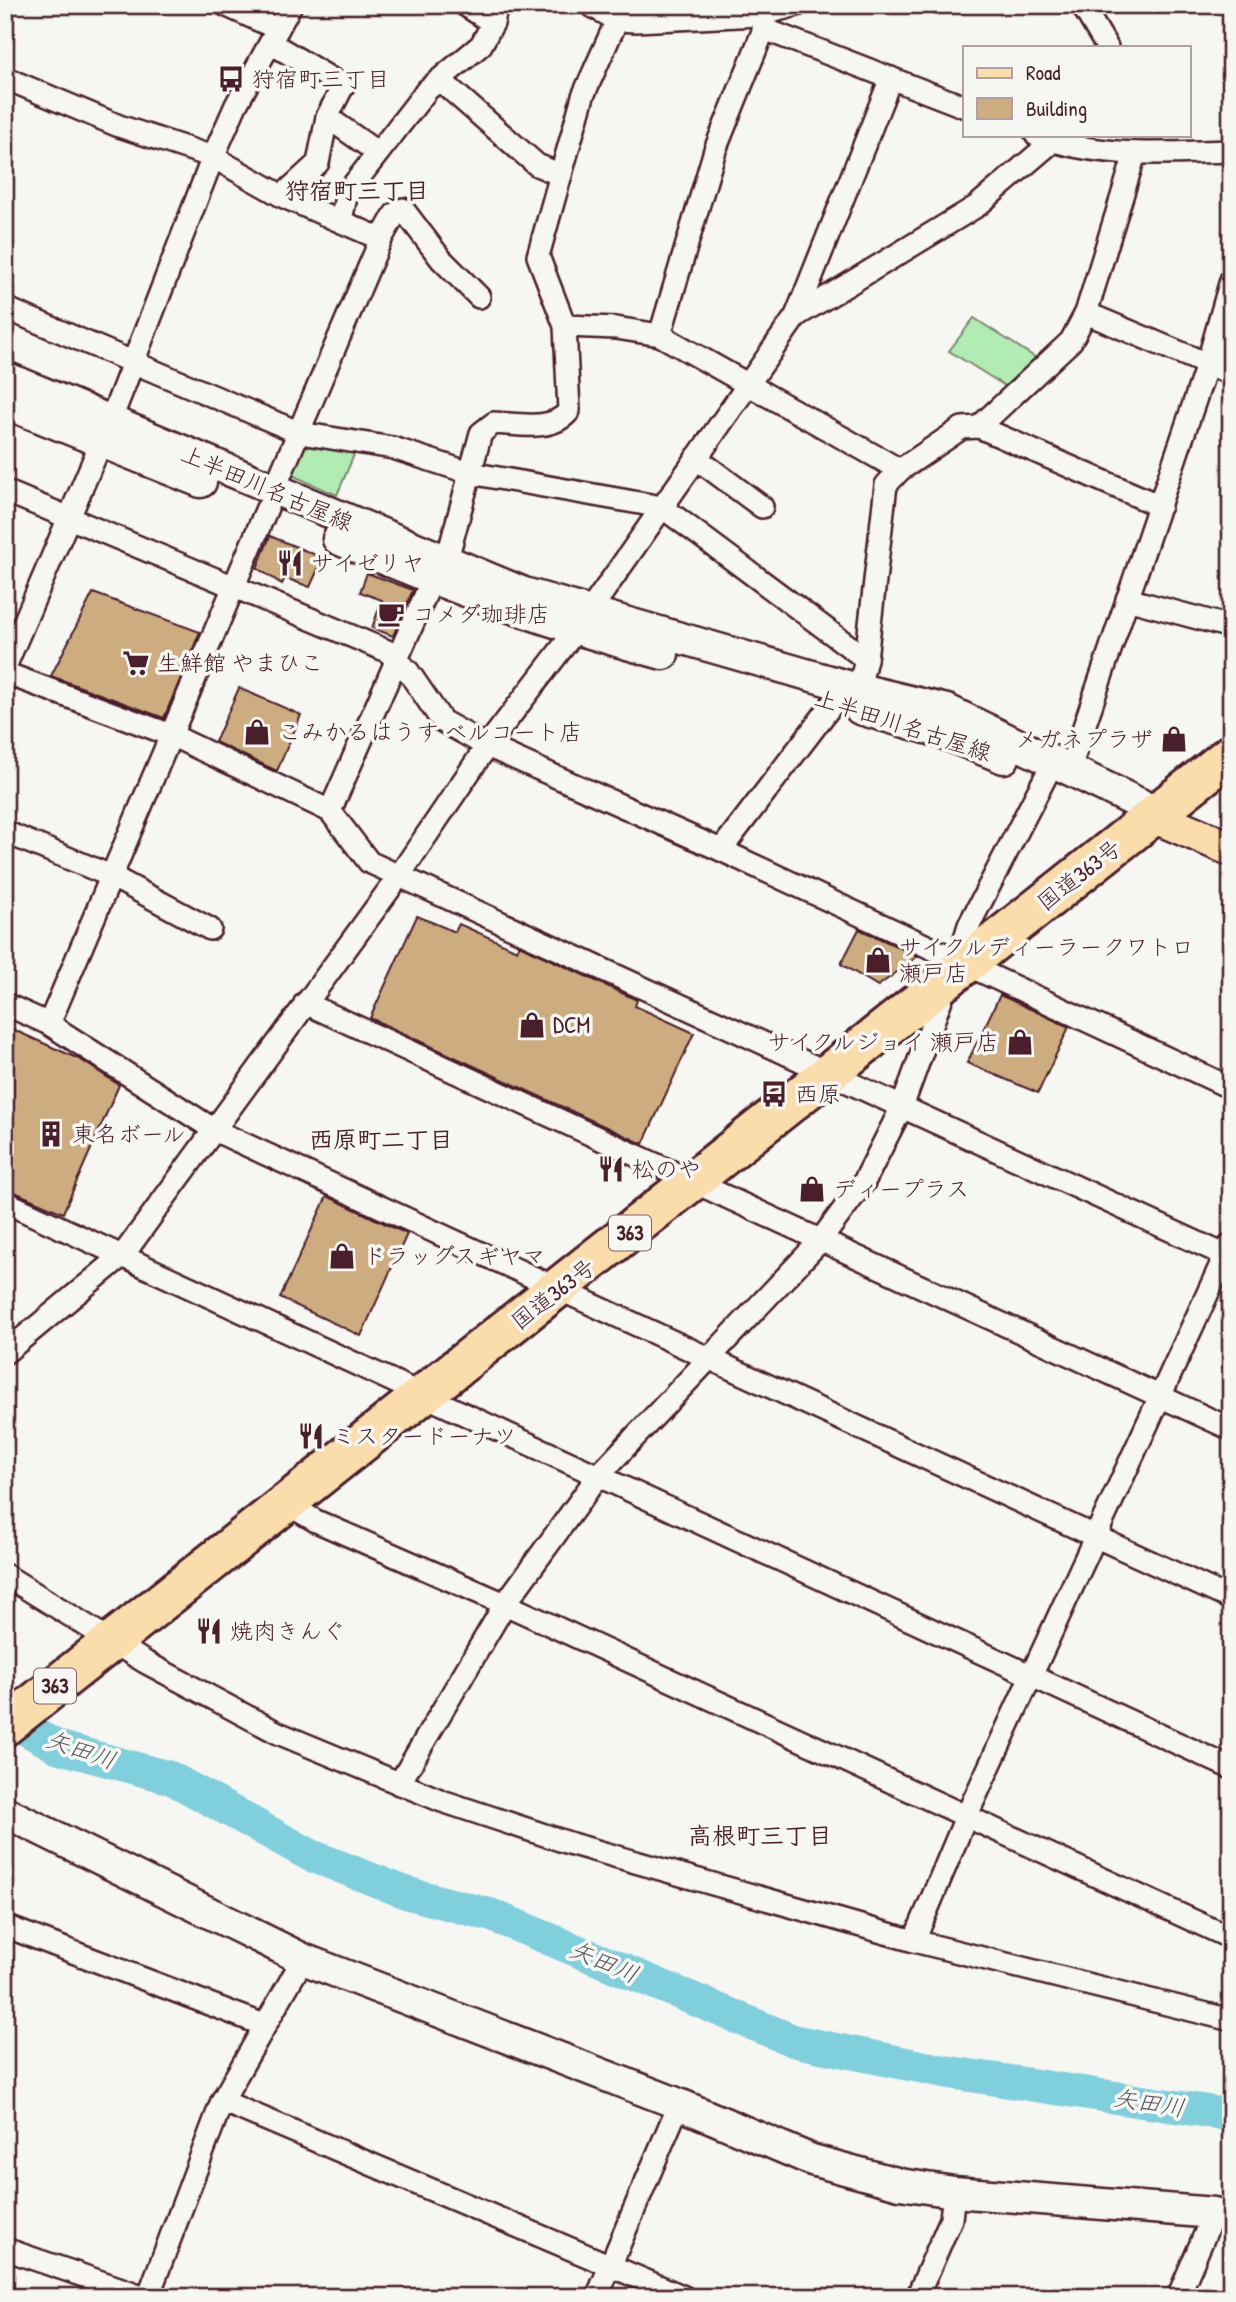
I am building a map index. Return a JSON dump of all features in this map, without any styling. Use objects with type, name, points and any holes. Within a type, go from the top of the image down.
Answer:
[{"type":"highway","name":"国道363号","points":[[5,1726],[289,1505],[828,1072],[1231,754]]},
{"type":"main road","name":"上半田川名古屋線","points":[[5,377],[105,432]]},
{"type":"main road","name":"上半田川名古屋線","points":[[5,403],[105,432],[439,572],[582,621],[847,695],[940,732],[1058,772],[1113,810],[1154,817]]},
{"type":"main road","points":[[1154,817],[1231,849]]},
{"type":"main road","points":[[5,1812],[303,1959],[679,2104],[812,2160],[900,2184],[954,2192],[1222,2215]]},
{"type":"street","points":[[225,5],[275,36],[343,86],[327,117],[318,163],[282,196]]},
{"type":"street","points":[[291,5],[236,105],[213,158],[134,361],[5,670],[171,734],[330,811],[369,863],[902,1107],[1229,1252],[966,1817],[914,1941]]},
{"type":"street","points":[[341,219],[347,193],[427,90],[481,45],[495,14],[466,5]]},
{"type":"street","points":[[590,5],[626,15],[761,22],[963,106]]},
{"type":"street","points":[[660,335],[715,150],[761,22],[797,5]]},
{"type":"street","points":[[1082,5],[1106,46]]},
{"type":"street","points":[[330,811],[439,572],[481,433],[494,423],[550,425],[561,421],[569,411],[565,326],[538,256],[583,96],[626,15]]},
{"type":"street","points":[[5,78],[119,126],[213,158],[282,196],[341,219],[381,239]]},
{"type":"street","points":[[5,1353],[123,1255],[216,1131],[305,1003],[399,876],[487,746],[582,621],[748,386],[796,316],[891,78]]},
{"type":"street","points":[[440,80],[537,165],[561,176]]},
{"type":"street","points":[[327,117],[378,153]]},
{"type":"street","points":[[796,316],[977,206],[1045,138],[1092,150],[1135,154],[1231,151]]},
{"type":"street","points":[[979,428],[1071,341],[1086,313],[1135,154]]},
{"type":"street","points":[[48,1024],[381,239],[395,214],[403,209],[441,259],[479,296]]},
{"type":"street","points":[[399,1784],[505,1604],[598,1476],[820,1241],[864,1182],[902,1107],[966,964],[965,938],[969,925],[1058,772],[1127,599],[1160,506],[1207,365],[1231,280]]},
{"type":"street","points":[[5,308],[300,433],[393,448],[470,473],[662,507],[866,659]]},
{"type":"street","points":[[1086,313],[1231,374]]},
{"type":"street","points":[[565,326],[616,328],[660,335],[900,470]]},
{"type":"street","points":[[721,850],[847,695],[866,659],[886,485],[900,470],[962,428],[979,428],[1160,506]]},
{"type":"street","points":[[696,458],[762,506]]},
{"type":"street","points":[[5,491],[387,651],[398,659],[442,721],[487,746],[721,850],[1231,1088]]},
{"type":"street","points":[[1127,599],[1231,627]]},
{"type":"street","points":[[5,832],[111,876],[210,929]]},
{"type":"street","points":[[305,1003],[1231,1429]]},
{"type":"street","points":[[5,1004],[48,1024],[216,1131],[1231,1599]]},
{"type":"street","points":[[5,1202],[422,1397],[1231,1768]]},
{"type":"street","points":[[289,1505],[316,1521],[505,1604],[1231,1938]]},
{"type":"street","points":[[5,1575],[110,1643],[278,1733],[399,1784],[572,1844],[914,1941],[1231,2020]]},
{"type":"street","points":[[5,1926],[264,2025]]},
{"type":"street","points":[[5,2249],[146,2297],[222,2101],[303,1959]]},
{"type":"street","points":[[222,2101],[684,2297]]},
{"type":"street","points":[[597,2297],[679,2104]]},
{"type":"street","points":[[918,2297],[951,2219],[954,2192]]},
{"type":"street","points":[[1178,2297],[1222,2215]]},
{"type":"green space","points":[[974,318],[1039,360],[1010,389],[949,351]]},
{"type":"green space","points":[[318,438],[356,450],[337,495],[287,473],[300,450]]},
{"type":"building","name":"サイゼリヤ","points":[[270,536],[323,558],[310,587],[285,578],[282,584],[257,568]]},
{"type":"building","name":"コメダ珈琲店","points":[[367,573],[413,590],[393,636],[372,628],[382,600],[360,592]]},
{"type":"building","points":[[93,593],[200,632],[164,718],[51,676]]},
{"type":"building","points":[[239,688],[301,715],[277,771],[215,742]]},
{"type":"building","name":"DCM","points":[[417,916],[455,932],[459,924],[517,950],[519,945],[637,1000],[635,1006],[694,1033],[643,1144],[370,1018]]},
{"type":"building","name":"サイクルディーラークワトロ 瀬戸店","points":[[859,929],[918,956],[878,986],[841,964]]},
{"type":"building","name":"サイクルジョイ 瀬戸店","points":[[1000,995],[1069,1027],[1038,1093],[967,1063]]},
{"type":"building","name":"東名ボール","points":[[5,1026],[81,1060],[119,1085],[63,1213],[5,1188]]},
{"type":"building","points":[[327,1196],[407,1234],[361,1336],[280,1298]]},
{"type":"waterway","name":"矢田川","points":[[5,1718],[58,1747],[171,1778],[310,1855],[407,1893],[491,1915],[794,2041],[947,2072],[1231,2115]]},
{"type":"place","name":"狩宿町三丁目","points":[[231,79]]},
{"type":"place","name":"サイゼリヤ","points":[[290,563]]},
{"type":"place","name":"コメダ珈琲店","points":[[391,614]]},
{"type":"place","name":"生鮮館 やまひこ","points":[[136,663]]},
{"type":"place","name":"こみかるはうす ベルコート店","points":[[257,732]]},
{"type":"place","name":"メガネプラザ","points":[[1174,739]]},
{"type":"place","name":"サイクルディーラークワトロ 瀬戸店","points":[[878,960]]},
{"type":"place","name":"DCM","points":[[532,1025]]},
{"type":"place","name":"サイクルジョイ 瀬戸店","points":[[1020,1042]]},
{"type":"place","name":"西原","points":[[774,1094]]},
{"type":"place","name":"東名ボール","points":[[51,1134]]},
{"type":"place","name":"松のや","points":[[611,1169]]},
{"type":"place","name":"ディープラス","points":[[812,1189]]},
{"type":"place","name":"ドラッグスギヤマ","points":[[342,1256]]},
{"type":"place","name":"ミスタードーナツ","points":[[311,1436]]},
{"type":"place","name":"焼肉きんぐ","points":[[209,1631]]},
{"type":"district","name":"狩宿町三丁目","points":[[357,191]]},
{"type":"district","name":"西原町二丁目","points":[[381,1140]]},
{"type":"district","name":"高根町三丁目","points":[[760,1836]]}]
